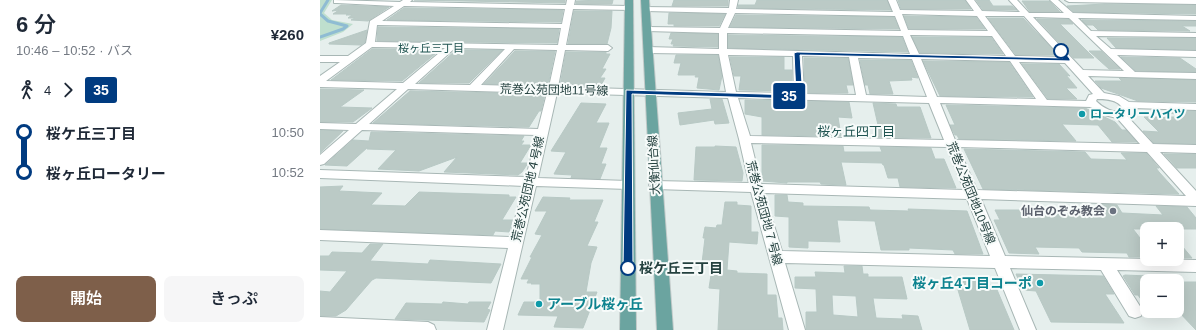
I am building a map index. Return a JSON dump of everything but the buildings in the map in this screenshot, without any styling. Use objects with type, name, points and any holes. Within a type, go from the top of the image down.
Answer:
[{"type":"main road","name":"大衡仙台線","points":[[628,330],[629,4]]},
{"type":"main road","name":"大衡仙台線","points":[[645,5],[665,330]]},
{"type":"street","points":[[723,30],[732,11],[734,0]]},
{"type":"street","name":"荒巻公苑団地10号線","points":[[892,0],[1028,330]]},
{"type":"street","points":[[970,0],[1044,103]]},
{"type":"street","points":[[1013,0],[1101,96]]},
{"type":"street","points":[[1054,0],[1111,52],[1133,75]]},
{"type":"street","points":[[1070,0],[1196,2]]},
{"type":"street","points":[[1149,1],[1196,34]]},
{"type":"street","points":[[337,2],[629,4]]},
{"type":"street","points":[[370,44],[373,23],[405,2]]},
{"type":"street","name":"荒巻公苑団地４号線","points":[[495,330],[553,90],[567,26],[570,4]]},
{"type":"street","points":[[645,5],[732,11],[980,13],[1196,18]]},
{"type":"street","points":[[373,23],[567,26]]},
{"type":"street","points":[[647,29],[994,34]]},
{"type":"street","name":"荒巻公苑団地７号線","points":[[723,30],[723,51],[732,95],[745,139],[756,188],[775,257],[797,330]]},
{"type":"street","points":[[1089,33],[1196,34]]},
{"type":"street","points":[[320,81],[370,44],[608,48]]},
{"type":"street","points":[[320,161],[358,126],[452,46]]},
{"type":"street","points":[[473,88],[511,47]]},
{"type":"street","points":[[648,50],[1068,60]]},
{"type":"street","points":[[1111,52],[1196,54]]},
{"type":"street","points":[[797,53],[799,97]]},
{"type":"street","points":[[853,55],[862,98]]},
{"type":"street","points":[[320,59],[349,59]]},
{"type":"street","points":[[1080,73],[1196,76]]},
{"type":"street","name":"荒巻公苑団地11号線","points":[[320,84],[1093,104]]},
{"type":"street","points":[[1196,107],[1123,110],[1107,112],[1091,102],[1093,97],[1101,96],[1118,100],[1123,110],[1149,148],[1196,200]]},
{"type":"street","points":[[320,126],[542,132]]},
{"type":"street","points":[[745,139],[1196,149]]},
{"type":"street","points":[[320,174],[628,185]]},
{"type":"street","points":[[655,185],[1196,200]]},
{"type":"street","points":[[320,235],[516,243]]},
{"type":"street","points":[[775,257],[1196,266]]},
{"type":"street","points":[[1105,264],[1135,311]]},
{"type":"street","points":[[320,325],[428,330]]},
{"type":"green space","points":[[320,0],[332,0],[324,13],[332,20],[353,24],[343,32],[320,41]]},
{"type":"waterway","points":[[320,13],[328,0]]},
{"type":"waterway","points":[[320,14],[328,21],[347,26],[343,29],[320,37]]},
{"type":"bus line","name":"35","points":[[628,268],[628,92],[799,97],[797,53],[1068,60],[1061,51]]},
{"type":"place","name":"ロータリーハイツ","points":[[1082,114]]},
{"type":"place","name":"仙台のぞみ教会","points":[[1113,211]]},
{"type":"place","name":"桜ケ丘三丁目","points":[[628,268]]},
{"type":"place","name":"桜ヶ丘4丁目コーポ","points":[[1040,283]]},
{"type":"place","name":"アーブル桜ヶ丘","points":[[539,304]]},
{"type":"district","name":"桜ヶ丘三丁目","points":[[431,48]]},
{"type":"district","name":"桜ヶ丘四丁目","points":[[856,131]]}]
